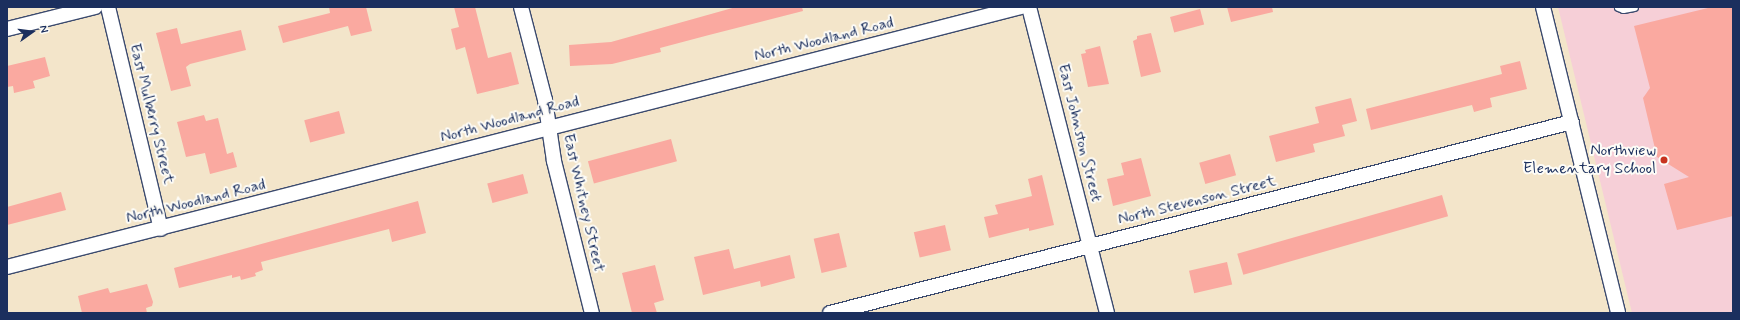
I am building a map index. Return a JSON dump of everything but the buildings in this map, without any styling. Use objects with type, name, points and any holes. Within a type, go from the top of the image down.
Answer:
[{"type":"street","points":[[7,29],[95,7]]},
{"type":"street","name":"East Mulberry Street","points":[[108,7],[161,228]]},
{"type":"street","name":"East Whitney Street","points":[[522,7],[545,100],[554,161],[592,313]]},
{"type":"street","name":"North Woodland Road","points":[[7,267],[1021,7]]},
{"type":"street","name":"East Johnston Street","points":[[1030,7],[1107,313]]},
{"type":"street","points":[[1543,7],[1618,313]]},
{"type":"street","name":"North Stevenson Street","points":[[830,313],[1572,122]]},
{"type":"lane","points":[[1618,7],[1623,10],[1634,7]]},
{"type":"shaded area","name":"Northview Elementary School","points":[[1558,7],[1733,7],[1733,313],[1632,313]]},
{"type":"place","name":"Northview Elementary School","points":[[1664,160]]}]
